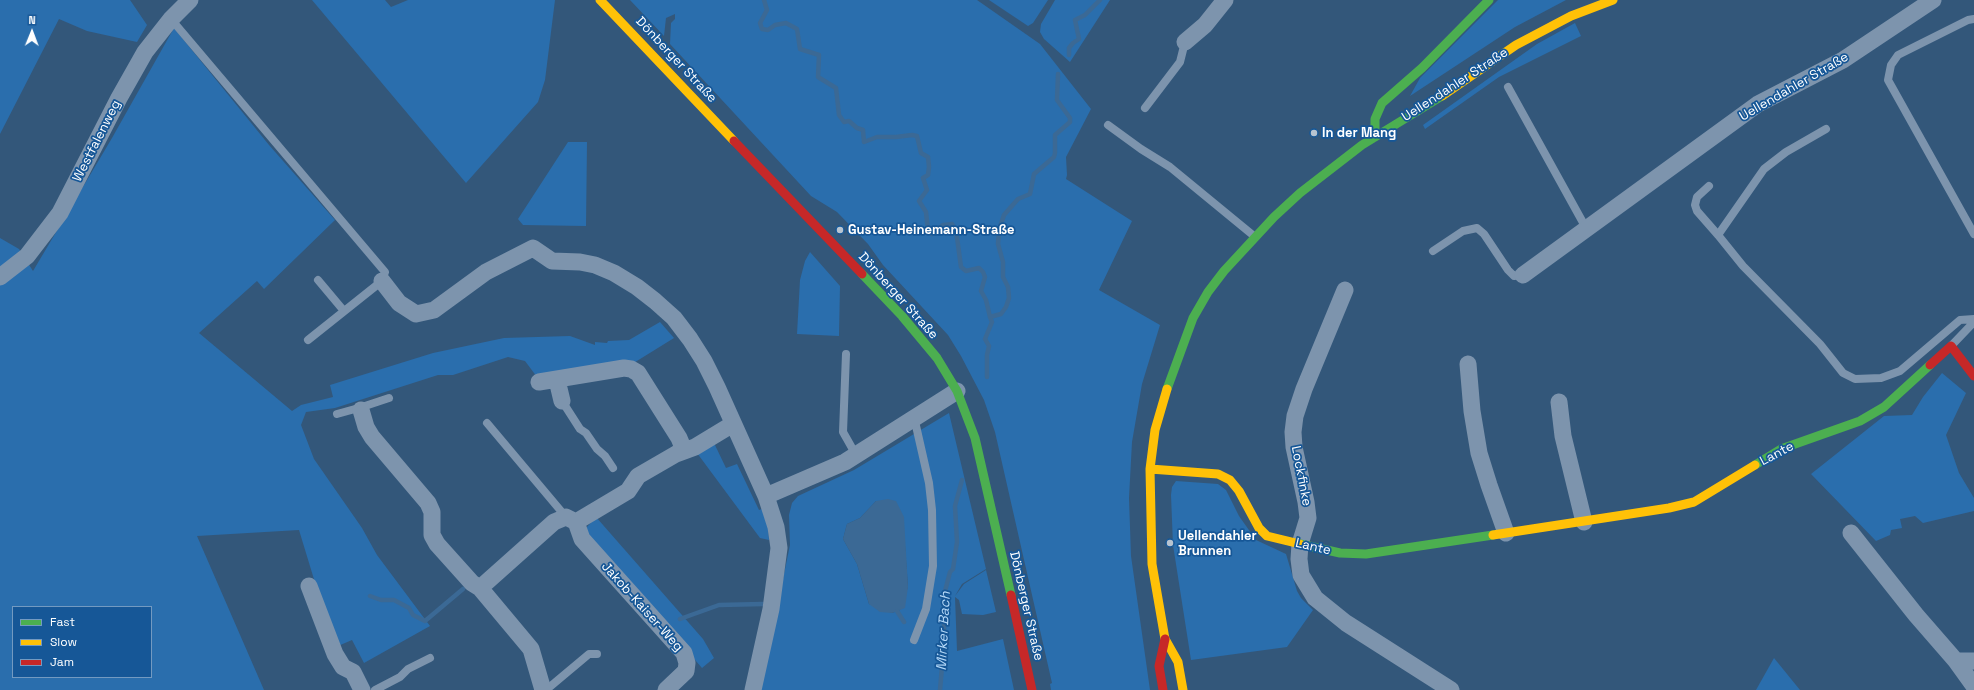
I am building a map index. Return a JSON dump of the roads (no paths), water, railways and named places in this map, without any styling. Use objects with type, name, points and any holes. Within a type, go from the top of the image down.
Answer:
[{"type":"street","name":"Westfalenweg","points":[[0,277],[27,256],[60,212],[142,58],[171,19],[190,0]]},
{"type":"street","name":"Dönberger Straße","points":[[600,0],[902,316],[936,358],[957,391],[974,438],[1032,690]]},
{"type":"street","points":[[1185,42],[1205,25],[1225,0]]},
{"type":"street","points":[[1375,137],[1377,112],[1382,103],[1489,0]]},
{"type":"street","name":"Uellendahler Straße","points":[[1183,690],[1178,662],[1165,639],[1151,550],[1150,469],[1155,430],[1165,394],[1193,318],[1212,286],[1254,237],[1300,193],[1394,121],[1437,99],[1516,45],[1571,16],[1613,0]]},
{"type":"street","name":"Uellendahler Straße","points":[[1523,275],[1758,104],[1843,60],[1933,0]]},
{"type":"street","points":[[1393,106],[1395,92]]},
{"type":"street","points":[[382,281],[399,303],[416,314],[434,310],[486,272],[533,248],[552,261],[580,262],[595,265],[637,287],[674,318],[704,360],[766,496],[776,527],[779,548],[771,609],[754,690]]},
{"type":"street","name":"Lockfinke","points":[[1345,290],[1304,389],[1295,416],[1293,432],[1294,447],[1308,518],[1300,544],[1299,559],[1301,574],[1315,598],[1346,623],[1452,690]]},
{"type":"street","points":[[1951,346],[1974,376]]},
{"type":"street","name":"Lante","points":[[1150,469],[1218,474],[1230,480],[1239,491],[1259,528],[1267,536],[1340,554],[1366,554],[1584,522],[1669,508],[1694,502],[1781,449],[1860,421],[1884,407],[1951,346]]},
{"type":"street","points":[[1468,364],[1472,411],[1479,453],[1506,533]]},
{"type":"street","points":[[539,382],[624,368],[631,369],[638,373],[680,438],[684,450]]},
{"type":"street","points":[[557,380],[562,401]]},
{"type":"street","points":[[766,496],[845,462],[957,391]]},
{"type":"street","points":[[1559,402],[1563,436],[1584,522]]},
{"type":"street","points":[[361,410],[366,427],[372,437],[428,503],[432,512],[432,535],[437,544],[472,584],[480,588],[531,649],[544,690]]},
{"type":"street","points":[[480,588],[542,531],[554,522],[571,520],[628,491],[638,476],[684,450],[696,447],[733,424]]},
{"type":"street","name":"Jakob-Kaiser-Weg","points":[[571,520],[582,539],[684,653],[687,663],[686,671],[666,690]]},
{"type":"street","points":[[1852,533],[1916,615],[1956,661],[1974,686]]},
{"type":"street","points":[[309,586],[336,654],[343,667],[353,672],[362,690]]},
{"type":"street","name":"Uellendahler Straße","points":[[1163,690],[1159,666],[1165,639]]},
{"type":"street","points":[[1956,661],[1974,661]]},
{"type":"lane","points":[[171,19],[385,272],[382,281],[308,340]]},
{"type":"lane","points":[[1974,19],[1968,20],[1898,55],[1891,65],[1888,80],[1974,234]]},
{"type":"lane","points":[[1145,108],[1180,62],[1185,42]]},
{"type":"lane","points":[[1508,87],[1586,228]]},
{"type":"lane","points":[[1108,125],[1141,149],[1170,167],[1254,237]]},
{"type":"lane","points":[[1718,235],[1764,169],[1786,152],[1826,129]]},
{"type":"lane","points":[[1709,186],[1697,197],[1695,205],[1697,211],[1759,284],[1820,344],[1843,373],[1855,379],[1881,378],[1900,371],[1960,320],[1974,319]]},
{"type":"lane","points":[[1433,251],[1463,231],[1477,228],[1484,234],[1508,270],[1514,276],[1523,275]]},
{"type":"lane","points":[[318,280],[344,311]]},
{"type":"lane","name":"Lante","points":[[1951,346],[1974,322]]},
{"type":"lane","points":[[846,354],[843,432],[856,455]]},
{"type":"lane","points":[[337,414],[355,409],[361,410],[364,406],[389,398]]},
{"type":"lane","points":[[562,401],[580,429],[586,433],[613,468]]},
{"type":"lane","points":[[914,417],[929,483],[932,510],[933,566],[929,598],[921,625],[914,640]]},
{"type":"lane","name":"Jakob-Kaiser-Weg","points":[[487,423],[571,520]]},
{"type":"lane","points":[[544,690],[589,654],[597,654]]},
{"type":"lane","points":[[375,690],[400,677],[408,669],[430,658]]},
{"type":"waterway","points":[[764,0],[767,10],[760,23],[762,29],[768,30],[775,25],[786,23],[797,29],[800,49],[819,55],[818,77],[836,88],[839,115],[844,122],[849,121],[857,128],[863,130],[864,142],[877,137],[917,136],[921,153],[928,157],[928,175],[923,178],[927,190],[919,201],[926,212],[928,231],[932,234],[943,225],[952,224],[956,230],[961,267],[966,271],[979,268],[983,272],[985,277],[981,291],[986,300],[990,317]]},
{"type":"waterway","name":"Mirker Bach","points":[[1069,55],[1069,48],[1079,39],[1075,20],[1085,15],[1100,0]]},
{"type":"waterway","name":"Mirker Bach","points":[[987,377],[987,355],[989,346],[985,339],[992,322],[990,317],[1001,314],[1006,307],[1009,298],[1008,287],[1003,277],[1003,262],[998,244],[999,230],[1004,215],[1018,199],[1030,194],[1034,174],[1054,157],[1055,135],[1070,122],[1070,118],[1057,100],[1058,74]]},
{"type":"waterway","name":"Mirker Bach","points":[[940,690],[944,644],[944,595],[950,572],[953,569],[957,542],[955,506],[962,480]]},
{"type":"waterway","points":[[370,596],[381,600],[394,600],[409,608],[413,615],[425,621],[463,589]]},
{"type":"waterway","points":[[680,619],[719,605],[763,604]]},
{"type":"waterway","points":[[897,611],[904,622]]},
{"type":"place","name":"In der Mang","points":[[1314,133]]},
{"type":"place","name":"Gustav-Heinemann-Straße","points":[[840,230]]},
{"type":"place","name":"Uellendahler Brunnen","points":[[1170,543]]}]
